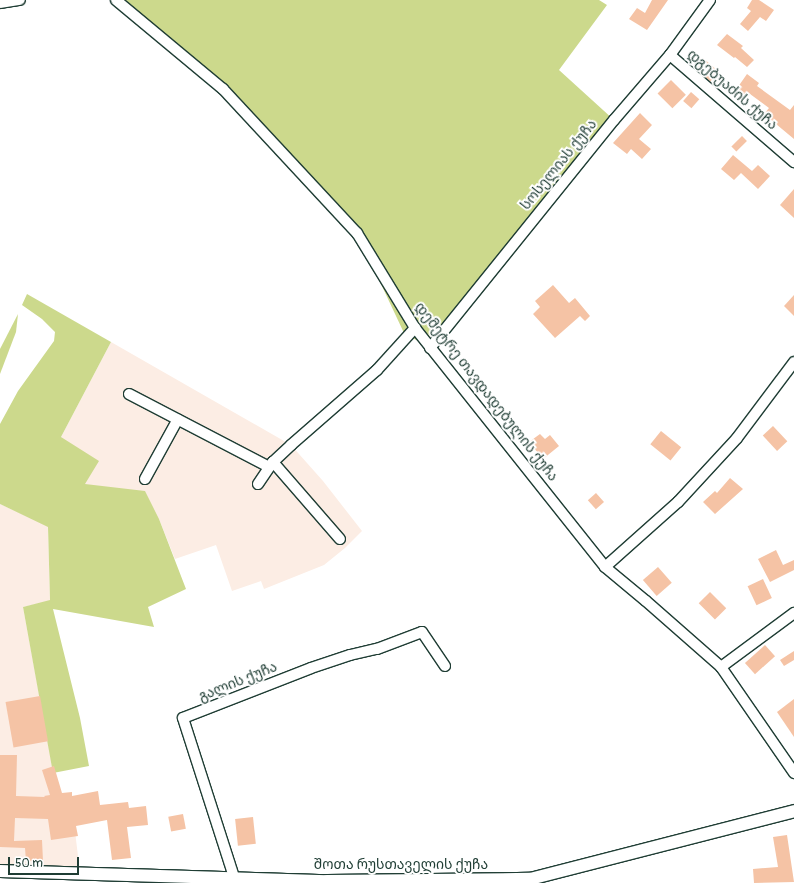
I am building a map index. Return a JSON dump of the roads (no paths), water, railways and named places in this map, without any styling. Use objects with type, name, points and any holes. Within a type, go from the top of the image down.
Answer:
[{"type":"main road","name":"შოთა რუსთაველის ქუჩა","points":[[0,871],[123,878],[234,877],[327,882],[530,879],[794,811]]},
{"type":"street","points":[[0,3],[20,0]]},
{"type":"street","name":"დემეტრე თავდადებულის ქუჩა","points":[[116,0],[223,89],[357,233],[415,328],[605,567],[721,667],[794,773]]},
{"type":"street","name":"სოსელიას ქუჩა","points":[[430,348],[609,126],[670,55],[710,0]]},
{"type":"street","name":"დგებუაძის ქუჩა","points":[[670,55],[794,162]]},
{"type":"street","points":[[258,484],[271,464],[377,370],[415,328]]},
{"type":"street","points":[[605,567],[678,502],[737,438],[794,362]]},
{"type":"street","points":[[130,394],[271,464],[340,539]]},
{"type":"street","points":[[145,480],[178,419]]},
{"type":"street","points":[[721,667],[794,613]]},
{"type":"street","name":"გალის ქუჩა","points":[[234,877],[183,718],[311,668],[350,654],[377,649],[422,632],[445,666]]}]
